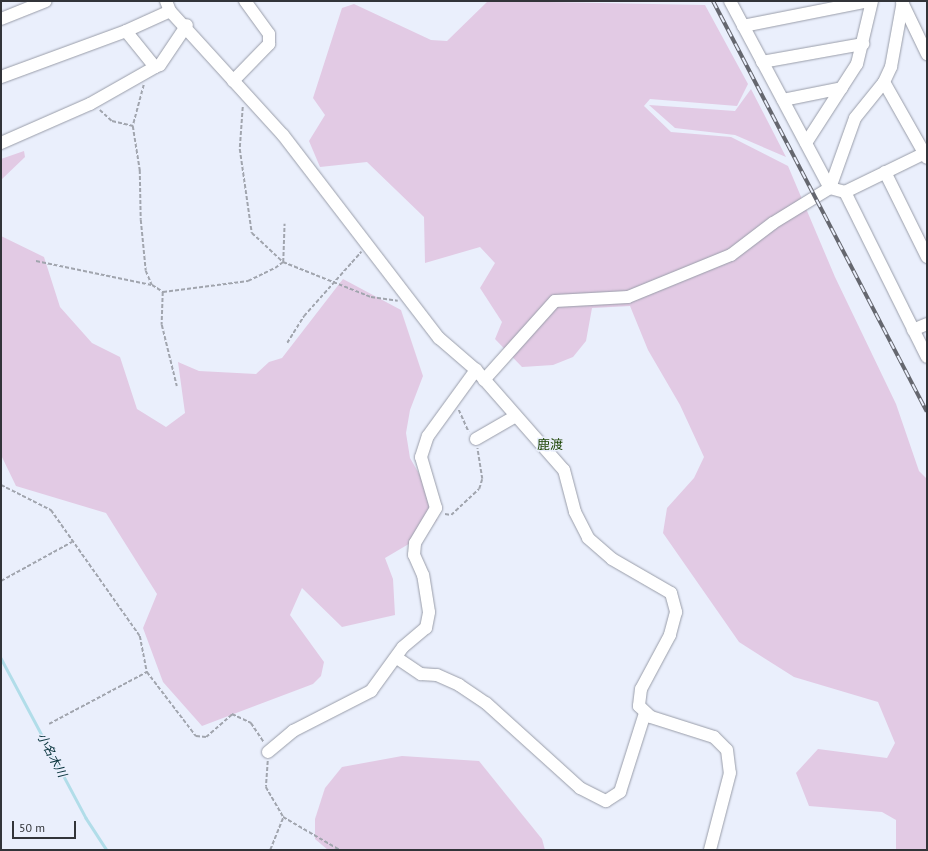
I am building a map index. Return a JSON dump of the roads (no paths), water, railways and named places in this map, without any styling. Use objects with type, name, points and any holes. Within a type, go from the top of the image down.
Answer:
[{"type":"street","points":[[1,19],[46,1]]},
{"type":"street","points":[[233,81],[269,44],[269,34],[246,1]]},
{"type":"street","points":[[730,1],[830,188],[845,192],[884,172],[926,155],[884,82]]},
{"type":"street","points":[[744,26],[870,1],[858,64],[806,143]]},
{"type":"street","points":[[902,2],[927,54]]},
{"type":"street","points":[[484,380],[555,302],[628,297],[731,255],[773,223],[830,188],[855,118],[884,82],[891,67],[902,2]]},
{"type":"street","points":[[1,77],[126,31],[168,6],[187,25],[246,96],[283,135],[410,303],[439,338],[476,370],[568,476],[575,512],[588,538],[612,559],[671,593],[676,612],[670,635],[641,689],[640,706],[645,713],[714,736],[727,750],[730,773],[710,850]]},
{"type":"street","points":[[1,143],[94,102],[160,65],[187,25]]},
{"type":"street","points":[[126,31],[155,67]]},
{"type":"street","points":[[762,62],[863,44]]},
{"type":"street","points":[[783,100],[842,88]]},
{"type":"street","points":[[884,172],[927,257]]},
{"type":"street","points":[[845,192],[927,357]]},
{"type":"street","points":[[913,330],[927,324]]},
{"type":"street","points":[[268,752],[293,731],[371,691],[397,658],[403,647],[426,628],[429,620],[423,575],[414,555],[415,543],[436,508],[421,457],[432,430],[456,402],[476,370]]},
{"type":"street","points":[[476,440],[516,416]]},
{"type":"street","points":[[397,658],[420,674],[437,675],[459,685],[486,703],[580,788],[606,801],[620,792],[645,713]]},
{"type":"waterway","name":"小名木川","points":[[1,658],[86,818],[107,850]]},
{"type":"railway","points":[[713,1],[927,412]]},
{"type":"district","name":"鹿渡","points":[[550,445]]}]
